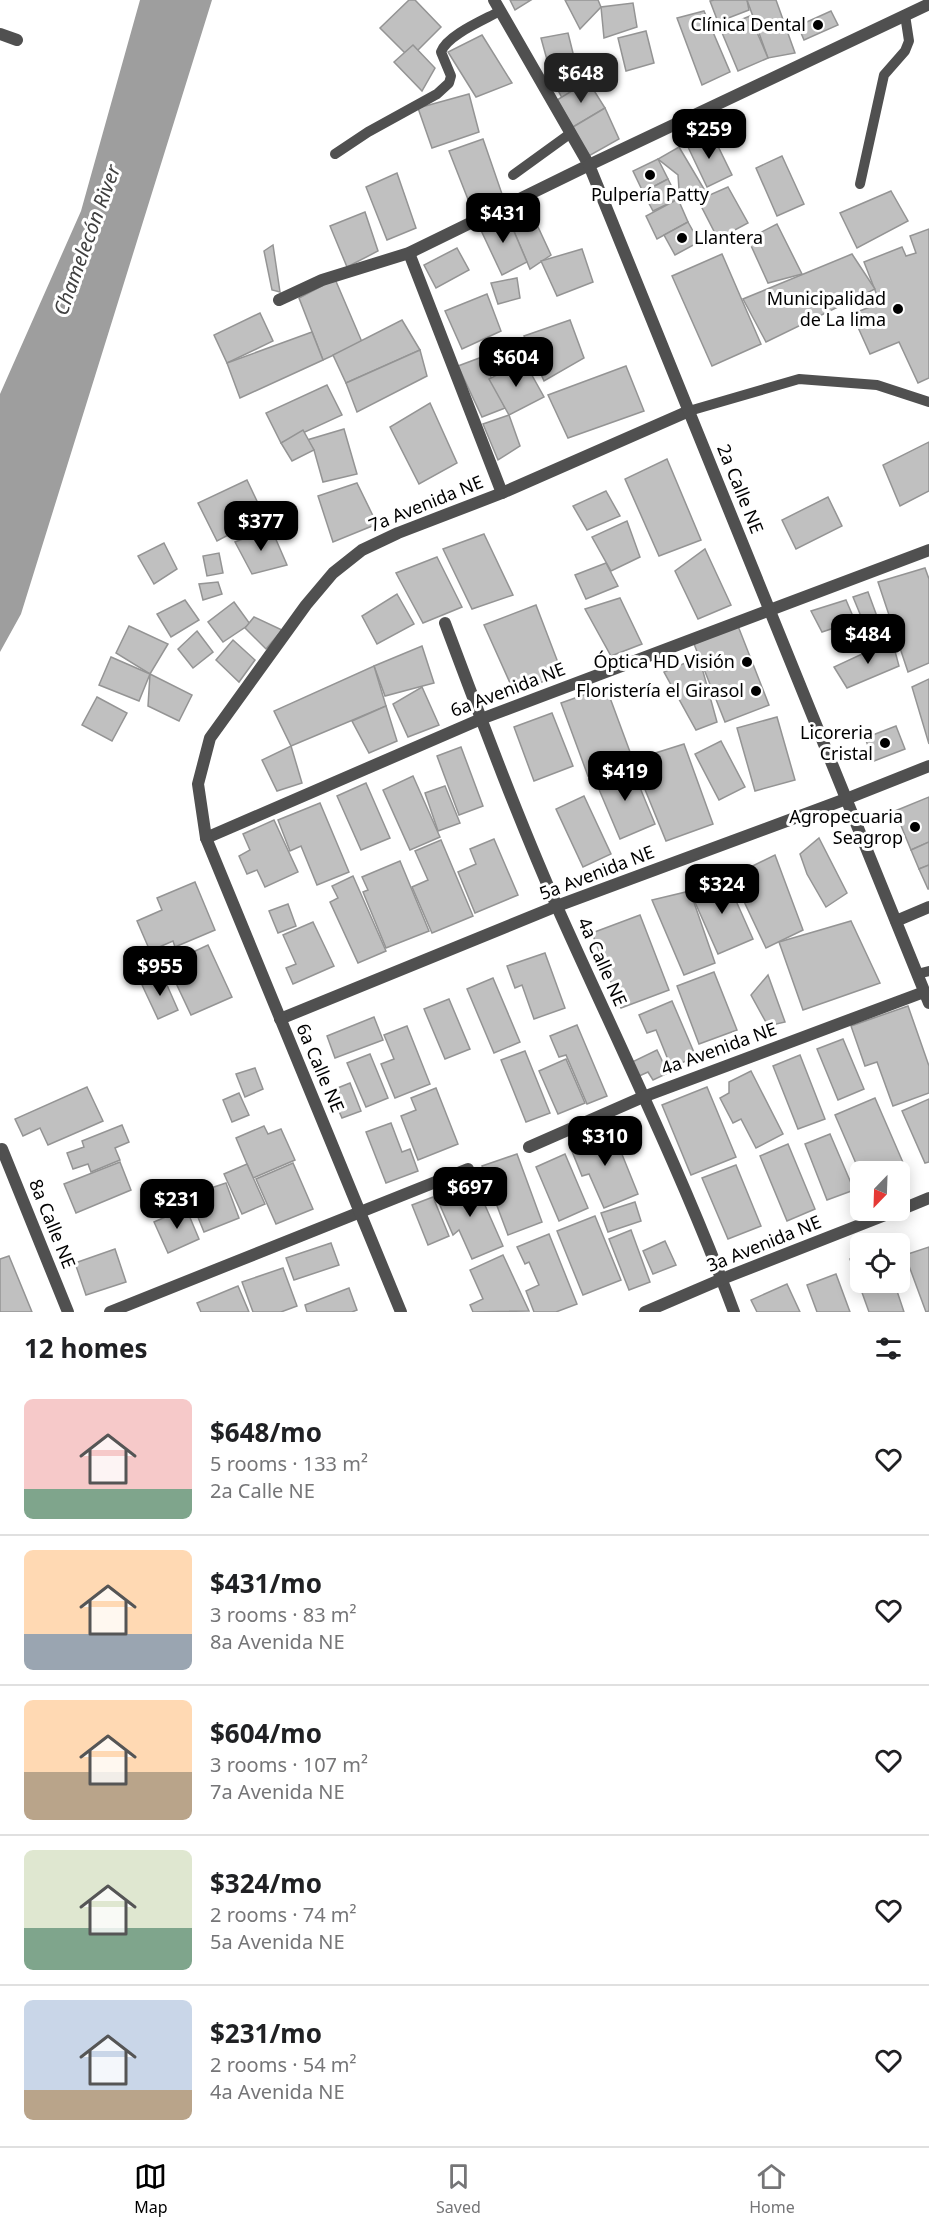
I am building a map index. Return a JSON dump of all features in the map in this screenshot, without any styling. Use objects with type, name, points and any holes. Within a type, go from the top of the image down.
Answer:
[{"type":"street","points":[[279,300],[322,280],[408,253],[929,4]]},
{"type":"street","name":"2a Calle NE","points":[[497,6],[589,165],[896,921],[923,973],[927,998]]},
{"type":"street","points":[[0,34],[17,40]]},
{"type":"street","points":[[408,253],[502,493]]},
{"type":"street","name":"7a Avenida NE","points":[[206,838],[198,784],[210,738],[306,605],[333,573],[362,550],[398,533],[502,493],[689,411]]},
{"type":"street","name":"6a Avenida NE","points":[[206,838],[481,718],[929,550]]},
{"type":"street","name":"4a Calle NE","points":[[445,622],[557,906],[643,1097],[722,1279],[734,1312]]},
{"type":"street","name":"5a Avenida NE","points":[[280,1019],[557,906],[846,800],[929,766]]},
{"type":"street","name":"6a Calle NE","points":[[206,838],[401,1312]]},
{"type":"street","points":[[896,921],[929,907]]},
{"type":"street","name":"4a Avenida NE","points":[[529,1147],[643,1097],[927,998]]},
{"type":"street","name":"8a Calle NE","points":[[2,1149],[69,1312]]},
{"type":"street","points":[[110,1312],[468,1169]]},
{"type":"street","name":"3a Avenida NE","points":[[910,1206],[929,1198]]},
{"type":"street","name":"3a Avenida NE","points":[[645,1312],[722,1279],[871,1221]]},
{"type":"lane","points":[[335,154],[368,132],[437,94],[449,83],[451,76],[441,52],[446,43],[497,6]]},
{"type":"lane","points":[[860,184],[884,75],[905,51],[909,41],[905,15]]},
{"type":"lane","points":[[513,175],[570,133]]},
{"type":"lane","points":[[689,411],[800,379],[877,385],[929,402]]},
{"type":"water","name":"Chamelecón River","points":[[140,0],[212,0],[21,614],[0,652],[0,394],[81,211]]},
{"type":"building","points":[[409,0],[415,0],[441,27],[410,58],[380,28]]},
{"type":"building","points":[[510,0],[531,0],[515,10]]},
{"type":"building","points":[[565,0],[598,0],[601,7],[580,29]]},
{"type":"building","points":[[747,0],[749,10],[718,22],[710,1]]},
{"type":"building","points":[[747,0],[776,0],[795,53],[768,58]]},
{"type":"building","points":[[633,3],[637,27],[604,38],[601,7]]},
{"type":"building","points":[[704,11],[730,72],[702,85],[677,18]]},
{"type":"building","name":"Clínica Dental","points":[[831,11],[838,25],[804,40],[798,26]]},
{"type":"building","points":[[750,16],[768,58],[738,71],[720,28]]},
{"type":"building","points":[[646,31],[654,63],[626,71],[618,38]]},
{"type":"building","points":[[568,33],[575,61],[549,67],[541,38]]},
{"type":"building","points":[[482,35],[512,83],[476,97],[448,52]]},
{"type":"building","points":[[413,45],[435,68],[422,91],[394,62]]},
{"type":"building","points":[[575,61],[588,81],[562,98],[550,75]]},
{"type":"building","points":[[588,81],[605,108],[573,127],[557,100]]},
{"type":"building","points":[[469,94],[479,132],[432,148],[418,108]]},
{"type":"building","points":[[605,108],[619,139],[587,157],[573,127]]},
{"type":"building","points":[[712,134],[732,175],[707,187],[687,145]]},
{"type":"building","points":[[483,139],[502,194],[471,207],[449,151]]},
{"type":"building","points":[[679,147],[704,189],[680,204],[678,175],[658,159]]},
{"type":"building","points":[[782,156],[804,204],[777,216],[756,168]]},
{"type":"building","name":"Pulpería Patty","points":[[658,159],[668,179],[643,192],[633,171]]},
{"type":"building","points":[[397,173],[416,228],[387,240],[366,187]]},
{"type":"building","points":[[668,179],[678,199],[653,211],[643,192]]},
{"type":"building","points":[[728,187],[748,223],[718,239],[698,200]]},
{"type":"building","points":[[891,191],[908,221],[857,248],[840,213]]},
{"type":"building","points":[[678,199],[688,222],[657,239],[646,216]]},
{"type":"building","points":[[526,201],[551,255],[530,269],[507,215]]},
{"type":"building","points":[[365,212],[378,251],[347,267],[330,226]]},
{"type":"building","points":[[507,215],[527,262],[502,275],[478,224]]},
{"type":"building","name":"Llantera","points":[[688,222],[699,242],[675,255],[664,235]]},
{"type":"building","points":[[777,224],[802,274],[768,283],[748,239]]},
{"type":"building","name":"Municipalidad de La lima","points":[[929,229],[929,378],[918,383],[899,342],[870,354],[852,314],[880,303],[864,262],[902,247],[906,256],[916,253],[910,236]]},
{"type":"building","points":[[273,245],[280,292],[272,290],[264,251]]},
{"type":"building","points":[[457,248],[469,270],[436,288],[424,265]]},
{"type":"building","points":[[582,249],[593,282],[557,296],[541,261]]},
{"type":"building","points":[[722,254],[761,344],[712,366],[672,276]]},
{"type":"building","points":[[852,254],[875,289],[766,342],[743,299]]},
{"type":"building","points":[[517,278],[520,298],[498,304],[491,283]]},
{"type":"building","points":[[335,279],[362,342],[323,360],[299,298]]},
{"type":"building","points":[[487,294],[501,331],[462,349],[445,311]]},
{"type":"building","points":[[260,313],[273,341],[227,363],[214,335]]},
{"type":"building","points":[[402,320],[420,350],[346,383],[333,355]]},
{"type":"building","points":[[570,320],[584,358],[544,381],[524,336]]},
{"type":"building","points":[[312,332],[323,360],[240,398],[227,363]]},
{"type":"building","points":[[420,350],[427,376],[357,412],[346,383]]},
{"type":"building","points":[[482,357],[505,408],[482,417],[458,366]]},
{"type":"building","points":[[524,361],[544,397],[509,415],[489,379]]},
{"type":"building","points":[[626,366],[644,411],[568,438],[548,395]]},
{"type":"building","points":[[327,385],[342,415],[281,443],[266,413]]},
{"type":"building","points":[[430,403],[457,463],[419,484],[390,427]]},
{"type":"building","points":[[509,415],[520,446],[498,460],[483,424]]},
{"type":"building","points":[[344,429],[357,474],[323,482],[314,450],[307,440]]},
{"type":"building","points":[[303,430],[314,450],[292,461],[281,443]]},
{"type":"building","points":[[929,442],[929,491],[900,506],[883,465]]},
{"type":"building","points":[[667,459],[701,540],[659,556],[625,479]]},
{"type":"building","points":[[247,480],[264,516],[217,541],[198,503]]},
{"type":"building","points":[[357,483],[377,524],[333,542],[318,496]]},
{"type":"building","points":[[606,491],[620,516],[587,530],[573,506]]},
{"type":"building","points":[[828,497],[842,526],[796,549],[782,520]]},
{"type":"building","points":[[627,521],[640,557],[611,571],[592,537]]},
{"type":"building","points":[[271,528],[287,565],[252,574],[235,542]]},
{"type":"building","points":[[484,534],[513,595],[472,609],[443,549]]},
{"type":"building","points":[[164,543],[177,569],[154,584],[138,556]]},
{"type":"building","points":[[705,549],[731,605],[698,619],[675,571]]},
{"type":"building","points":[[219,553],[223,573],[207,576],[203,556]]},
{"type":"building","points":[[437,557],[462,607],[423,623],[396,573]]},
{"type":"building","points":[[606,563],[618,586],[586,599],[575,575]]},
{"type":"building","points":[[925,568],[929,579],[929,663],[908,672],[878,582]]},
{"type":"building","points":[[218,582],[222,594],[203,600],[199,584]]},
{"type":"building","points":[[868,592],[882,630],[870,638],[853,597]]},
{"type":"building","points":[[397,594],[414,624],[377,644],[362,616]]},
{"type":"building","points":[[620,598],[642,644],[611,656],[585,609]]},
{"type":"building","points":[[185,600],[199,620],[171,637],[157,614]]},
{"type":"building","points":[[846,600],[855,621],[822,632],[811,611]]},
{"type":"building","points":[[234,602],[250,624],[223,642],[208,622]]},
{"type":"building","points":[[536,605],[562,673],[515,694],[484,625]]},
{"type":"building","points":[[254,617],[282,630],[266,649],[245,628]]},
{"type":"building","points":[[129,626],[168,644],[150,674],[116,653]]},
{"type":"building","points":[[738,626],[769,705],[725,722],[694,644]]},
{"type":"building","points":[[197,631],[213,652],[193,668],[178,649]]},
{"type":"building","points":[[233,640],[255,660],[239,682],[216,660]]},
{"type":"building","points":[[892,640],[899,666],[847,688],[834,667]]},
{"type":"building","points":[[422,646],[434,683],[385,696],[374,666]]},
{"type":"building","points":[[111,657],[150,674],[139,701],[99,685]]},
{"type":"building","points":[[699,657],[717,722],[696,730],[664,672]]},
{"type":"building","points":[[374,666],[386,706],[291,746],[274,711]]},
{"type":"building","points":[[150,674],[192,695],[179,721],[148,706]]},
{"type":"building","points":[[929,679],[929,744],[912,687]]},
{"type":"building","points":[[422,687],[439,725],[408,737],[393,704]]},
{"type":"building","points":[[606,687],[633,760],[588,776],[561,703]]},
{"type":"building","points":[[97,697],[127,713],[112,741],[82,725]]},
{"type":"building","points":[[386,706],[397,741],[369,753],[352,721]]},
{"type":"building","points":[[552,713],[573,766],[534,781],[514,727]]},
{"type":"building","points":[[777,717],[795,780],[755,791],[737,728]]},
{"type":"building","name":"Licoreria Cristal","points":[[896,726],[905,749],[874,761],[865,738]]},
{"type":"building","points":[[721,741],[745,787],[719,800],[695,754]]},
{"type":"building","points":[[684,744],[713,824],[666,841],[633,760]]},
{"type":"building","points":[[291,746],[302,783],[277,791],[262,760]]},
{"type":"building","points":[[461,747],[483,806],[459,815],[437,756]]},
{"type":"building","points":[[631,766],[655,824],[620,839],[595,780]]},
{"type":"building","points":[[413,776],[440,837],[410,850],[383,790]]},
{"type":"building","points":[[366,783],[390,838],[361,850],[337,796]]},
{"type":"building","points":[[445,786],[460,823],[438,831],[425,793]]},
{"type":"building","points":[[584,796],[611,854],[583,867],[556,809]]},
{"type":"building","name":"Agropecuaria Seagrop","points":[[929,797],[929,842],[911,850],[895,811]]},
{"type":"building","points":[[320,803],[349,872],[317,885],[301,846],[290,851],[278,820]]},
{"type":"building","points":[[274,820],[298,872],[265,887],[257,870],[247,874],[239,856],[250,850],[243,834]]},
{"type":"building","points":[[819,838],[847,893],[826,907],[807,874],[800,854]]},
{"type":"building","points":[[494,839],[518,895],[475,913],[458,872],[476,864],[470,849]]},
{"type":"building","points":[[441,840],[473,916],[432,933],[412,887],[428,880],[415,851]]},
{"type":"building","points":[[929,842],[929,865],[919,869],[911,850]]},
{"type":"building","points":[[775,855],[803,930],[766,948],[732,876]]},
{"type":"building","points":[[400,861],[429,931],[386,948],[363,892],[368,890],[362,877]]},
{"type":"building","points":[[929,865],[929,889],[928,889],[919,869]]},
{"type":"building","points":[[353,876],[386,951],[358,963],[330,902],[338,898],[332,886]]},
{"type":"building","points":[[725,876],[753,939],[718,954],[690,891]]},
{"type":"building","points":[[195,882],[215,930],[175,947],[173,941],[150,951],[137,921],[162,910],[157,898]]},
{"type":"building","points":[[690,891],[715,963],[684,975],[652,900]]},
{"type":"building","points":[[288,904],[296,926],[278,933],[269,911]]},
{"type":"building","points":[[640,915],[669,990],[621,1008],[592,933]]},
{"type":"building","points":[[851,921],[880,983],[803,1010],[779,942]]},
{"type":"building","points":[[313,922],[334,966],[293,984],[286,968],[296,964],[283,935]]},
{"type":"building","points":[[208,945],[232,997],[191,1015],[167,964]]},
{"type":"building","points":[[545,953],[565,1008],[534,1019],[522,985],[515,988],[507,966]]},
{"type":"building","points":[[714,972],[737,1030],[699,1044],[677,986]]},
{"type":"building","points":[[768,975],[785,1022],[768,1026],[751,995]]},
{"type":"building","points":[[163,976],[178,1010],[158,1019],[142,985]]},
{"type":"building","points":[[493,978],[520,1042],[494,1053],[467,989]]},
{"type":"building","points":[[449,999],[470,1049],[445,1059],[424,1009]]},
{"type":"building","points":[[672,1001],[696,1057],[671,1067],[656,1030],[647,1033],[639,1015]]},
{"type":"building","points":[[908,1006],[929,1066],[929,1093],[893,1106],[877,1062],[865,1066],[851,1026]]},
{"type":"building","points":[[374,1017],[383,1040],[335,1058],[327,1036]]},
{"type":"building","points":[[577,1025],[607,1096],[587,1104],[566,1055],[559,1057],[550,1036]]},
{"type":"building","points":[[407,1026],[430,1084],[395,1098],[381,1064],[394,1059],[384,1035]]},
{"type":"building","points":[[843,1039],[864,1089],[838,1100],[817,1049]]},
{"type":"building","points":[[657,1050],[668,1073],[653,1080],[648,1072],[637,1077],[630,1063]]},
{"type":"building","points":[[525,1051],[550,1113],[526,1122],[501,1060]]},
{"type":"building","points":[[370,1054],[388,1098],[366,1107],[347,1063]]},
{"type":"building","points":[[800,1055],[825,1119],[798,1129],[773,1066]]},
{"type":"building","points":[[566,1059],[585,1103],[558,1114],[539,1071]]},
{"type":"building","points":[[255,1068],[263,1089],[245,1097],[236,1074]]},
{"type":"building","points":[[751,1071],[783,1134],[756,1148],[741,1119],[733,1123],[720,1098],[729,1093],[729,1082]]},
{"type":"building","points":[[350,1083],[361,1111],[342,1118],[330,1091]]},
{"type":"building","points":[[87,1087],[103,1121],[48,1145],[40,1128],[23,1136],[15,1119]]},
{"type":"building","points":[[707,1087],[736,1157],[691,1175],[662,1105]]},
{"type":"building","points":[[436,1088],[458,1144],[418,1160],[401,1116],[416,1110],[411,1098]]},
{"type":"building","points":[[239,1093],[249,1115],[232,1122],[223,1100]]},
{"type":"building","points":[[875,1098],[902,1161],[855,1161],[835,1115]]},
{"type":"building","points":[[929,1099],[929,1162],[925,1163],[902,1111]]},
{"type":"building","points":[[391,1123],[402,1152],[410,1149],[418,1171],[386,1183],[366,1132]]},
{"type":"building","points":[[122,1125],[129,1142],[115,1148],[120,1160],[91,1172],[88,1164],[73,1169],[67,1153],[84,1147],[82,1141]]},
{"type":"building","points":[[264,1126],[268,1134],[281,1129],[295,1160],[253,1178],[236,1138]]},
{"type":"building","points":[[611,1127],[638,1194],[604,1208],[589,1174],[582,1176],[569,1144]]},
{"type":"building","points":[[830,1134],[850,1181],[850,1191],[827,1200],[805,1144]]},
{"type":"building","points":[[788,1144],[815,1209],[787,1221],[760,1156]]},
{"type":"building","points":[[517,1154],[542,1222],[508,1235],[482,1166]]},
{"type":"building","points":[[565,1154],[588,1208],[559,1221],[536,1167]]},
{"type":"building","points":[[120,1162],[131,1190],[76,1213],[64,1184]]},
{"type":"building","points":[[293,1163],[313,1209],[276,1224],[256,1179]]},
{"type":"building","points":[[247,1164],[265,1204],[242,1214],[224,1174]]},
{"type":"building","points":[[736,1165],[761,1226],[728,1239],[702,1178]]},
{"type":"building","points":[[473,1178],[503,1246],[472,1259],[459,1230],[453,1235],[435,1194]]},
{"type":"building","points":[[226,1183],[239,1218],[204,1232],[193,1205],[211,1198],[208,1189]]},
{"type":"building","points":[[433,1197],[449,1236],[428,1245],[412,1205]]},
{"type":"building","points":[[635,1202],[641,1221],[608,1232],[601,1213]]},
{"type":"building","points":[[186,1208],[199,1239],[168,1253],[154,1222]]},
{"type":"building","points":[[595,1216],[621,1280],[583,1295],[557,1231]]},
{"type":"building","points":[[631,1230],[650,1282],[629,1290],[609,1239]]},
{"type":"building","points":[[549,1234],[577,1304],[556,1312],[534,1312],[526,1291],[539,1285],[529,1262],[525,1264],[517,1247]]},
{"type":"building","points":[[665,1241],[676,1265],[653,1274],[643,1251]]},
{"type":"building","points":[[331,1243],[339,1265],[294,1280],[286,1258]]},
{"type":"building","points":[[929,1247],[929,1311],[926,1312],[910,1269],[910,1253]]},
{"type":"building","points":[[115,1249],[126,1282],[86,1295],[75,1263]]},
{"type":"building","points":[[503,1255],[529,1311],[473,1312],[470,1305],[483,1299],[470,1270]]},
{"type":"building","points":[[9,1256],[32,1312],[0,1312],[0,1259]]},
{"type":"building","points":[[283,1268],[297,1306],[281,1312],[253,1312],[242,1282]]},
{"type":"building","points":[[836,1274],[850,1312],[817,1312],[807,1285]]},
{"type":"building","points":[[787,1284],[800,1312],[757,1312],[751,1300]]},
{"type":"building","points":[[238,1286],[249,1312],[201,1312],[197,1303]]},
{"type":"building","points":[[349,1288],[357,1310],[307,1312],[305,1305]]},
{"type":"building","points":[[862,1293],[898,1293],[904,1312],[869,1312]]},
{"type":"place","name":"Clínica Dental","points":[[818,25]]},
{"type":"place","name":"Pulpería Patty","points":[[650,175]]},
{"type":"place","name":"Llantera","points":[[682,238]]},
{"type":"place","name":"Municipalidad de La lima","points":[[898,309]]},
{"type":"place","name":"Óptica HD Visión","points":[[747,662]]},
{"type":"place","name":"Floristería el Girasol","points":[[756,691]]},
{"type":"place","name":"Licoreria Cristal","points":[[885,743]]},
{"type":"place","name":"Agropecuaria Seagrop","points":[[915,827]]}]
